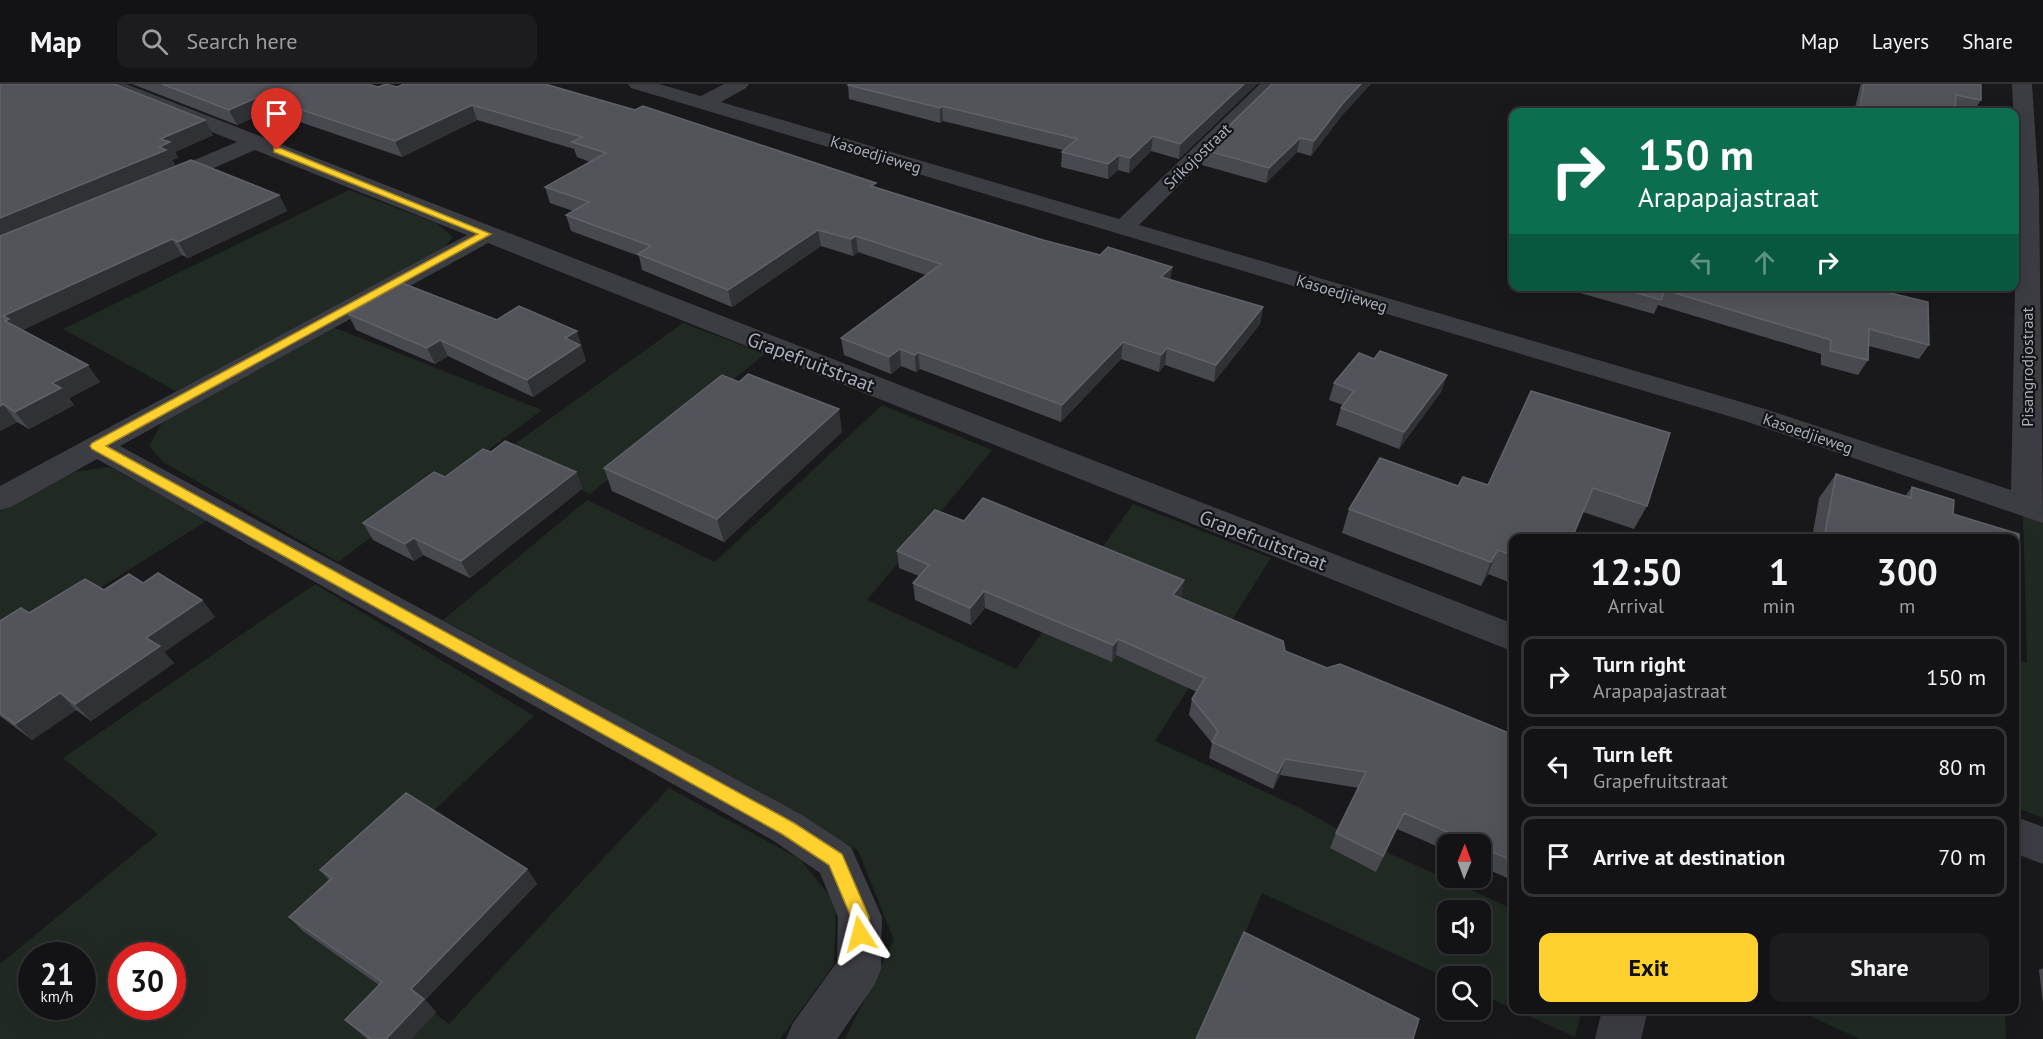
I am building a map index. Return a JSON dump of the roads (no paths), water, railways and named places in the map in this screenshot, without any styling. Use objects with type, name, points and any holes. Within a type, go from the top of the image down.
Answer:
[{"type":"street","name":"Grapefruitstraat","points":[[108,84],[1509,637]]},
{"type":"street","name":"Kasoedjieweg","points":[[638,84],[1755,415],[2034,509]]},
{"type":"street","points":[[704,103],[739,84]]},
{"type":"street","name":"Srikojostraat","points":[[1123,228],[1271,84]]},
{"type":"street","name":"Pisangrodjostraat","points":[[2029,93],[2028,190],[2034,509]]},
{"type":"street","points":[[139,192],[256,142]]},
{"type":"street","points":[[0,499],[486,234]]},
{"type":"street","points":[[96,446],[788,828],[836,860],[860,917],[859,969],[809,1039]]},
{"type":"street","points":[[2019,836],[2043,846]]},
{"type":"street","points":[[1618,1039],[1624,1014]]}]
